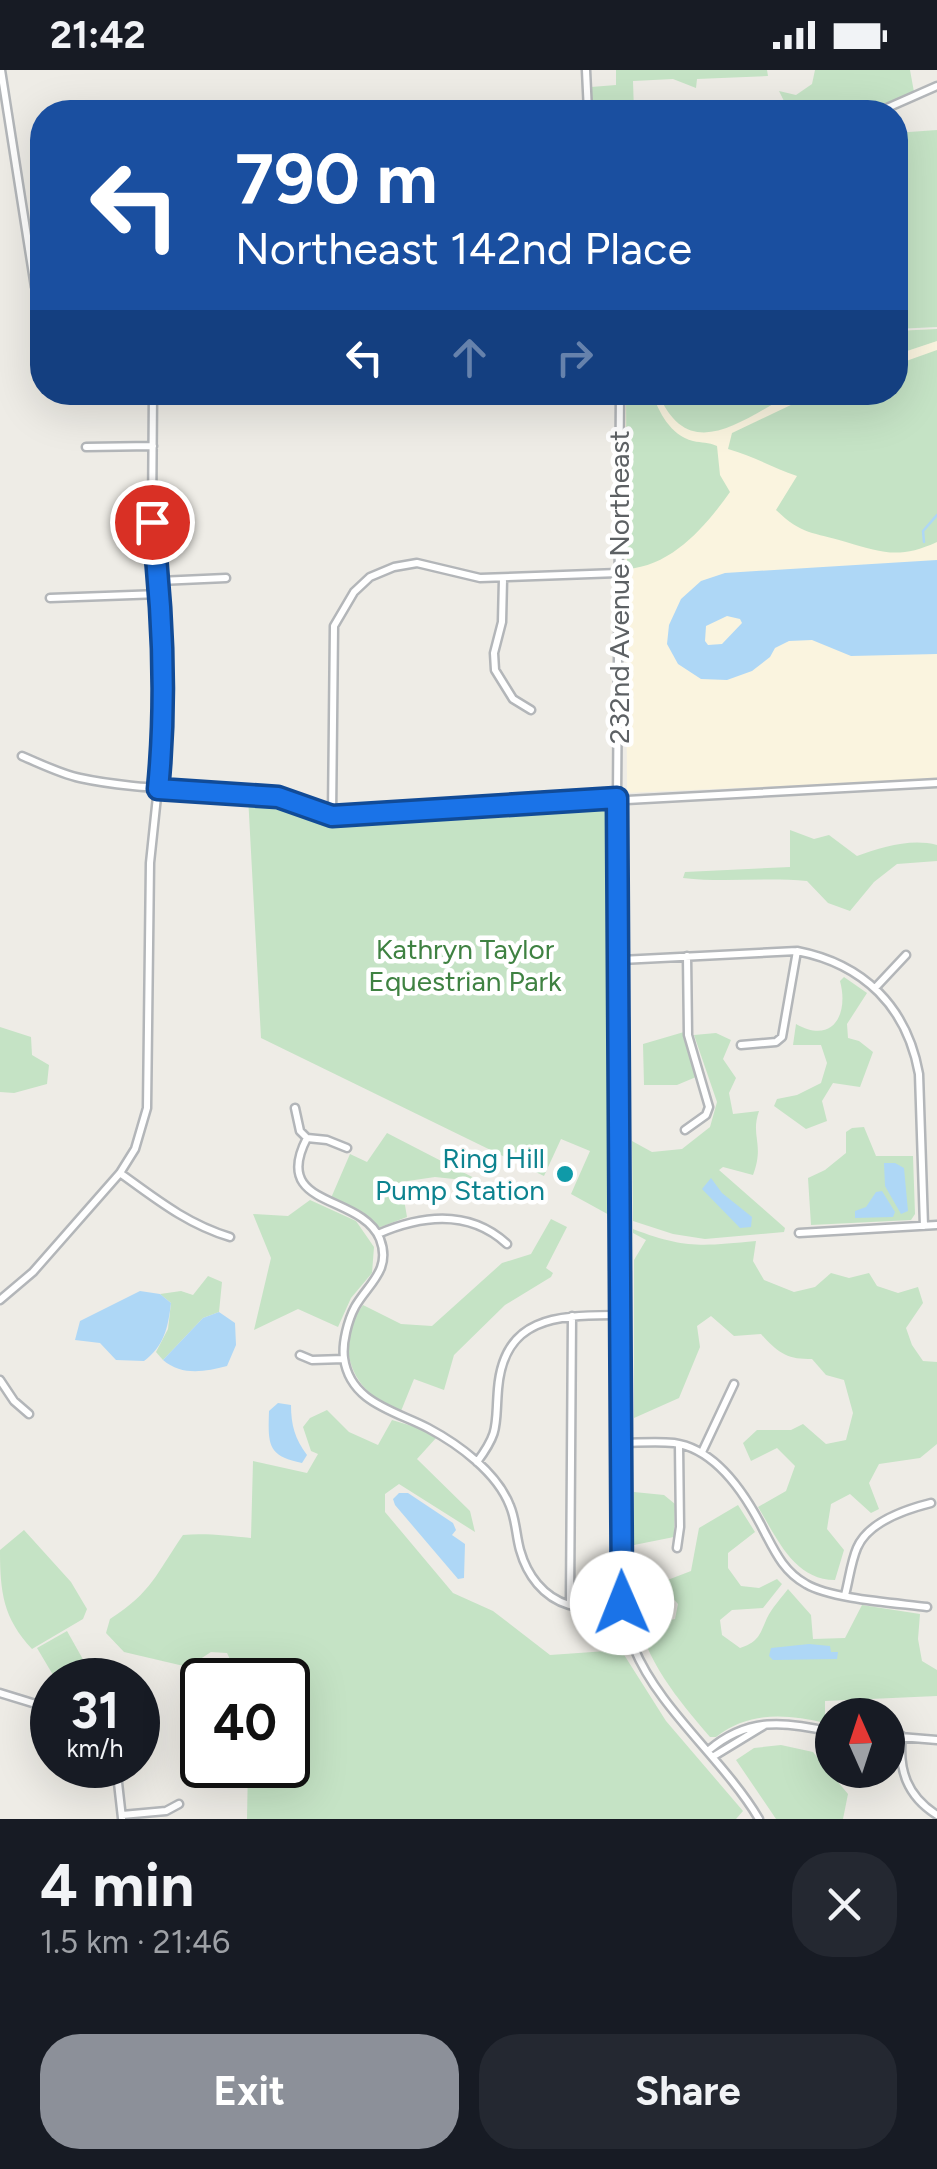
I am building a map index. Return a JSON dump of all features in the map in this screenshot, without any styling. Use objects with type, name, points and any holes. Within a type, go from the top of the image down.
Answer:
[{"type":"street","points":[[1,70],[30,256]]},
{"type":"street","points":[[586,70],[587,100]]},
{"type":"street","points":[[905,100],[937,86]]},
{"type":"street","points":[[0,1300],[20,1285],[120,1173],[136,1150],[147,1108],[150,864],[165,682],[152,522],[153,405]]},
{"type":"street","name":"232nd Avenue Northeast","points":[[620,405],[617,798],[622,1603],[634,1649],[661,1695],[711,1753],[758,1819]]},
{"type":"street","points":[[86,447],[153,446]]},
{"type":"street","points":[[332,816],[334,626],[342,608],[370,577],[417,563],[463,576],[503,578],[618,572]]},
{"type":"street","points":[[159,581],[226,578]]},
{"type":"street","points":[[503,578],[495,670],[513,699],[531,710]]},
{"type":"street","points":[[50,598],[160,594]]},
{"type":"street","points":[[22,756],[77,778],[158,789],[278,797],[332,816],[937,782]]},
{"type":"street","points":[[620,960],[797,952],[850,968],[876,986],[902,1021],[920,1074],[924,1226]]},
{"type":"street","points":[[741,1045],[776,1042],[782,1037],[797,952]]},
{"type":"street","points":[[876,986],[906,955]]},
{"type":"street","points":[[685,1130],[706,1115],[709,1107],[688,1035],[687,956]]},
{"type":"street","points":[[295,1108],[300,1131],[308,1138],[346,1148]]},
{"type":"street","points":[[308,1138],[299,1166],[302,1184],[318,1198],[352,1210],[378,1234],[383,1248],[379,1276],[354,1308],[345,1338],[344,1359],[352,1380],[380,1409],[428,1428],[477,1462],[509,1503],[520,1551],[532,1581],[570,1605],[622,1603]]},
{"type":"street","points":[[120,1173],[172,1211],[202,1228],[230,1237]]},
{"type":"street","points":[[378,1234],[404,1223],[436,1217],[470,1221],[494,1232],[506,1244]]},
{"type":"street","points":[[799,1233],[937,1225]]},
{"type":"street","points":[[570,1605],[572,1316]]},
{"type":"street","points":[[477,1462],[494,1438],[502,1364],[531,1326],[555,1317],[621,1316]]},
{"type":"street","points":[[300,1355],[312,1360],[344,1359]]},
{"type":"street","points":[[0,1380],[14,1402],[29,1414]]},
{"type":"street","points":[[702,1452],[734,1384]]},
{"type":"street","points":[[620,1443],[679,1444],[702,1452],[739,1491],[782,1565],[808,1586],[926,1607]]},
{"type":"street","points":[[676,1548],[679,1444]]},
{"type":"street","points":[[845,1595],[858,1544],[883,1522],[931,1503]]},
{"type":"street","points":[[0,1694],[30,1703]]},
{"type":"street","points":[[711,1753],[766,1724],[815,1728]]},
{"type":"street","points":[[905,1736],[937,1740]]},
{"type":"street","points":[[905,1779],[912,1794],[937,1815]]},
{"type":"street","points":[[119,1788],[122,1817],[166,1811],[178,1804]]},
{"type":"shaded area","points":[[937,329],[937,779],[627,793],[625,405],[908,405],[908,330]]},
{"type":"green space","points":[[616,70],[767,70],[768,76],[697,79],[696,88],[673,79],[633,81],[634,100],[592,100],[591,87],[616,85]]},
{"type":"green space","points":[[815,70],[910,70],[914,92],[896,100],[784,100],[779,91],[796,95],[812,84]]},
{"type":"green space","points":[[937,130],[937,327],[908,328],[908,132]]},
{"type":"green space","points":[[937,329],[937,341],[908,351],[908,330]]},
{"type":"green space","points":[[937,350],[937,542],[912,551],[891,552],[801,528],[776,510],[797,476],[728,449],[732,433],[791,405],[908,405],[908,360]]},
{"type":"green space","points":[[626,405],[657,405],[678,434],[717,446],[720,475],[730,492],[699,531],[673,552],[627,569]]},
{"type":"green space","points":[[665,405],[771,405],[718,431],[685,428]]},
{"type":"green space","name":"Kathryn Taylor Equestrian Park","points":[[248,796],[332,816],[617,798],[622,1222],[571,1194],[590,1151],[561,1139],[544,1176],[261,1038]]},
{"type":"green space","points":[[790,830],[814,839],[829,835],[857,856],[907,843],[937,845],[937,861],[897,864],[874,882],[850,911],[828,903],[807,881],[683,878],[685,872],[790,867]]},
{"type":"green space","points":[[844,977],[867,993],[847,1024],[848,1038],[873,1052],[860,1087],[833,1083],[822,1101],[827,1121],[806,1129],[774,1106],[777,1099],[797,1095],[821,1083],[827,1063],[821,1045],[793,1045],[796,1024],[820,1031],[835,1023],[842,1005],[840,981]]},
{"type":"green space","points":[[0,1027],[31,1037],[32,1055],[49,1065],[47,1084],[14,1093],[0,1092]]},
{"type":"green space","points":[[684,1032],[696,1077],[677,1085],[644,1085],[643,1044]]},
{"type":"green space","points":[[716,1033],[731,1040],[723,1059],[736,1078],[729,1093],[733,1114],[759,1111],[758,1155],[753,1175],[723,1167],[719,1170],[785,1228],[784,1232],[705,1239],[633,1221],[632,1141],[652,1152],[682,1149],[710,1127],[717,1102],[694,1035]]},
{"type":"green space","points":[[864,1127],[876,1156],[913,1156],[915,1214],[911,1220],[811,1225],[808,1178],[846,1153],[846,1132]]},
{"type":"green space","points":[[387,1133],[482,1182],[435,1177],[401,1182],[407,1217],[378,1228],[364,1213],[331,1198],[350,1154],[367,1162]]},
{"type":"green space","points":[[310,1200],[356,1221],[374,1247],[372,1273],[351,1298],[338,1327],[298,1309],[254,1330],[271,1258],[253,1214],[288,1216]]},
{"type":"green space","points":[[551,1219],[567,1227],[546,1268],[553,1273],[551,1277],[505,1305],[454,1355],[444,1390],[414,1379],[401,1411],[385,1404],[360,1382],[352,1368],[349,1337],[363,1305],[401,1324],[432,1326],[502,1263],[531,1254]]},
{"type":"green space","points":[[633,1229],[694,1244],[756,1241],[753,1261],[764,1280],[794,1292],[815,1287],[831,1273],[849,1278],[869,1273],[877,1286],[898,1293],[918,1287],[923,1303],[906,1328],[923,1361],[937,1362],[937,1444],[920,1458],[879,1464],[869,1483],[879,1509],[871,1513],[850,1494],[831,1504],[827,1529],[844,1550],[835,1580],[808,1573],[798,1565],[758,1507],[786,1491],[795,1466],[777,1448],[751,1461],[743,1443],[757,1430],[791,1430],[803,1424],[826,1444],[846,1440],[853,1413],[844,1380],[826,1375],[812,1359],[783,1354],[761,1334],[734,1336],[711,1316],[697,1326],[700,1347],[679,1398],[634,1418],[634,1260],[646,1240],[633,1233]]},
{"type":"green space","points":[[208,1276],[222,1282],[219,1312],[203,1318],[163,1360],[156,1352],[168,1329],[171,1303],[160,1294],[181,1291],[193,1295]]},
{"type":"green space","points":[[327,1410],[349,1432],[378,1445],[392,1420],[422,1429],[436,1438],[417,1459],[470,1511],[475,1532],[399,1484],[385,1494],[385,1512],[453,1593],[493,1611],[550,1655],[621,1650],[666,1721],[743,1811],[736,1819],[247,1819],[248,1788],[310,1788],[310,1658],[229,1658],[227,1653],[211,1652],[202,1658],[180,1658],[180,1665],[124,1652],[106,1633],[110,1619],[144,1591],[183,1535],[251,1538],[253,1461],[307,1473],[318,1454],[311,1451],[303,1427],[310,1418]]},
{"type":"green space","points":[[634,1492],[664,1495],[675,1504],[674,1537],[634,1545]]},
{"type":"green space","points":[[738,1505],[755,1532],[728,1553],[728,1568],[741,1586],[759,1588],[777,1579],[782,1584],[763,1608],[732,1610],[720,1620],[722,1635],[740,1648],[758,1637],[788,1589],[811,1615],[813,1639],[845,1638],[862,1605],[920,1614],[918,1639],[922,1661],[937,1670],[937,1696],[815,1698],[815,1721],[755,1719],[710,1737],[674,1693],[655,1662],[636,1610],[656,1623],[675,1619],[678,1604],[671,1596],[653,1594],[652,1586],[691,1571],[699,1528]]},
{"type":"green space","points":[[24,1530],[71,1582],[87,1609],[83,1619],[32,1649],[9,1615],[1,1579],[0,1550]]},
{"type":"green space","points":[[67,1631],[82,1658],[43,1658],[37,1648]]},
{"type":"green space","points":[[781,1745],[813,1752],[815,1788],[843,1788],[848,1794],[843,1819],[776,1819],[736,1760],[754,1748]]},
{"type":"water","points":[[937,560],[937,654],[851,656],[812,640],[789,641],[775,648],[752,671],[727,680],[701,679],[678,664],[667,644],[669,625],[681,599],[701,581],[725,573]],"holes":[[[727,616],[742,623],[722,644],[708,645],[705,641],[706,626]]]},
{"type":"water","points":[[884,1163],[904,1168],[908,1211],[901,1214],[885,1186]]},
{"type":"water","points":[[711,1178],[722,1193],[752,1217],[751,1227],[740,1228],[702,1189]]},
{"type":"water","points":[[882,1191],[895,1212],[893,1217],[855,1218],[855,1211],[866,1207],[876,1192]]},
{"type":"water","points":[[140,1291],[160,1294],[171,1303],[164,1336],[144,1361],[116,1360],[100,1343],[75,1340],[80,1321]]},
{"type":"water","points":[[219,1312],[235,1323],[236,1345],[227,1366],[186,1371],[163,1360],[203,1318]]},
{"type":"water","points":[[278,1403],[291,1405],[294,1432],[307,1455],[302,1463],[282,1457],[272,1447],[269,1411]]},
{"type":"water","points":[[399,1493],[408,1493],[453,1523],[456,1530],[452,1535],[465,1544],[464,1578],[458,1579],[395,1505],[393,1499]]},
{"type":"water","points":[[830,1646],[831,1652],[838,1652],[837,1659],[773,1660],[769,1656],[771,1648]]},
{"type":"waterway","points":[[924,542],[923,531],[937,515]]},
{"type":"place","name":"Ring Hill Pump Station","points":[[565,1174]]},
{"type":"route","points":[[152,522],[165,682],[158,789],[278,797],[332,816],[617,798],[622,1603]]}]
